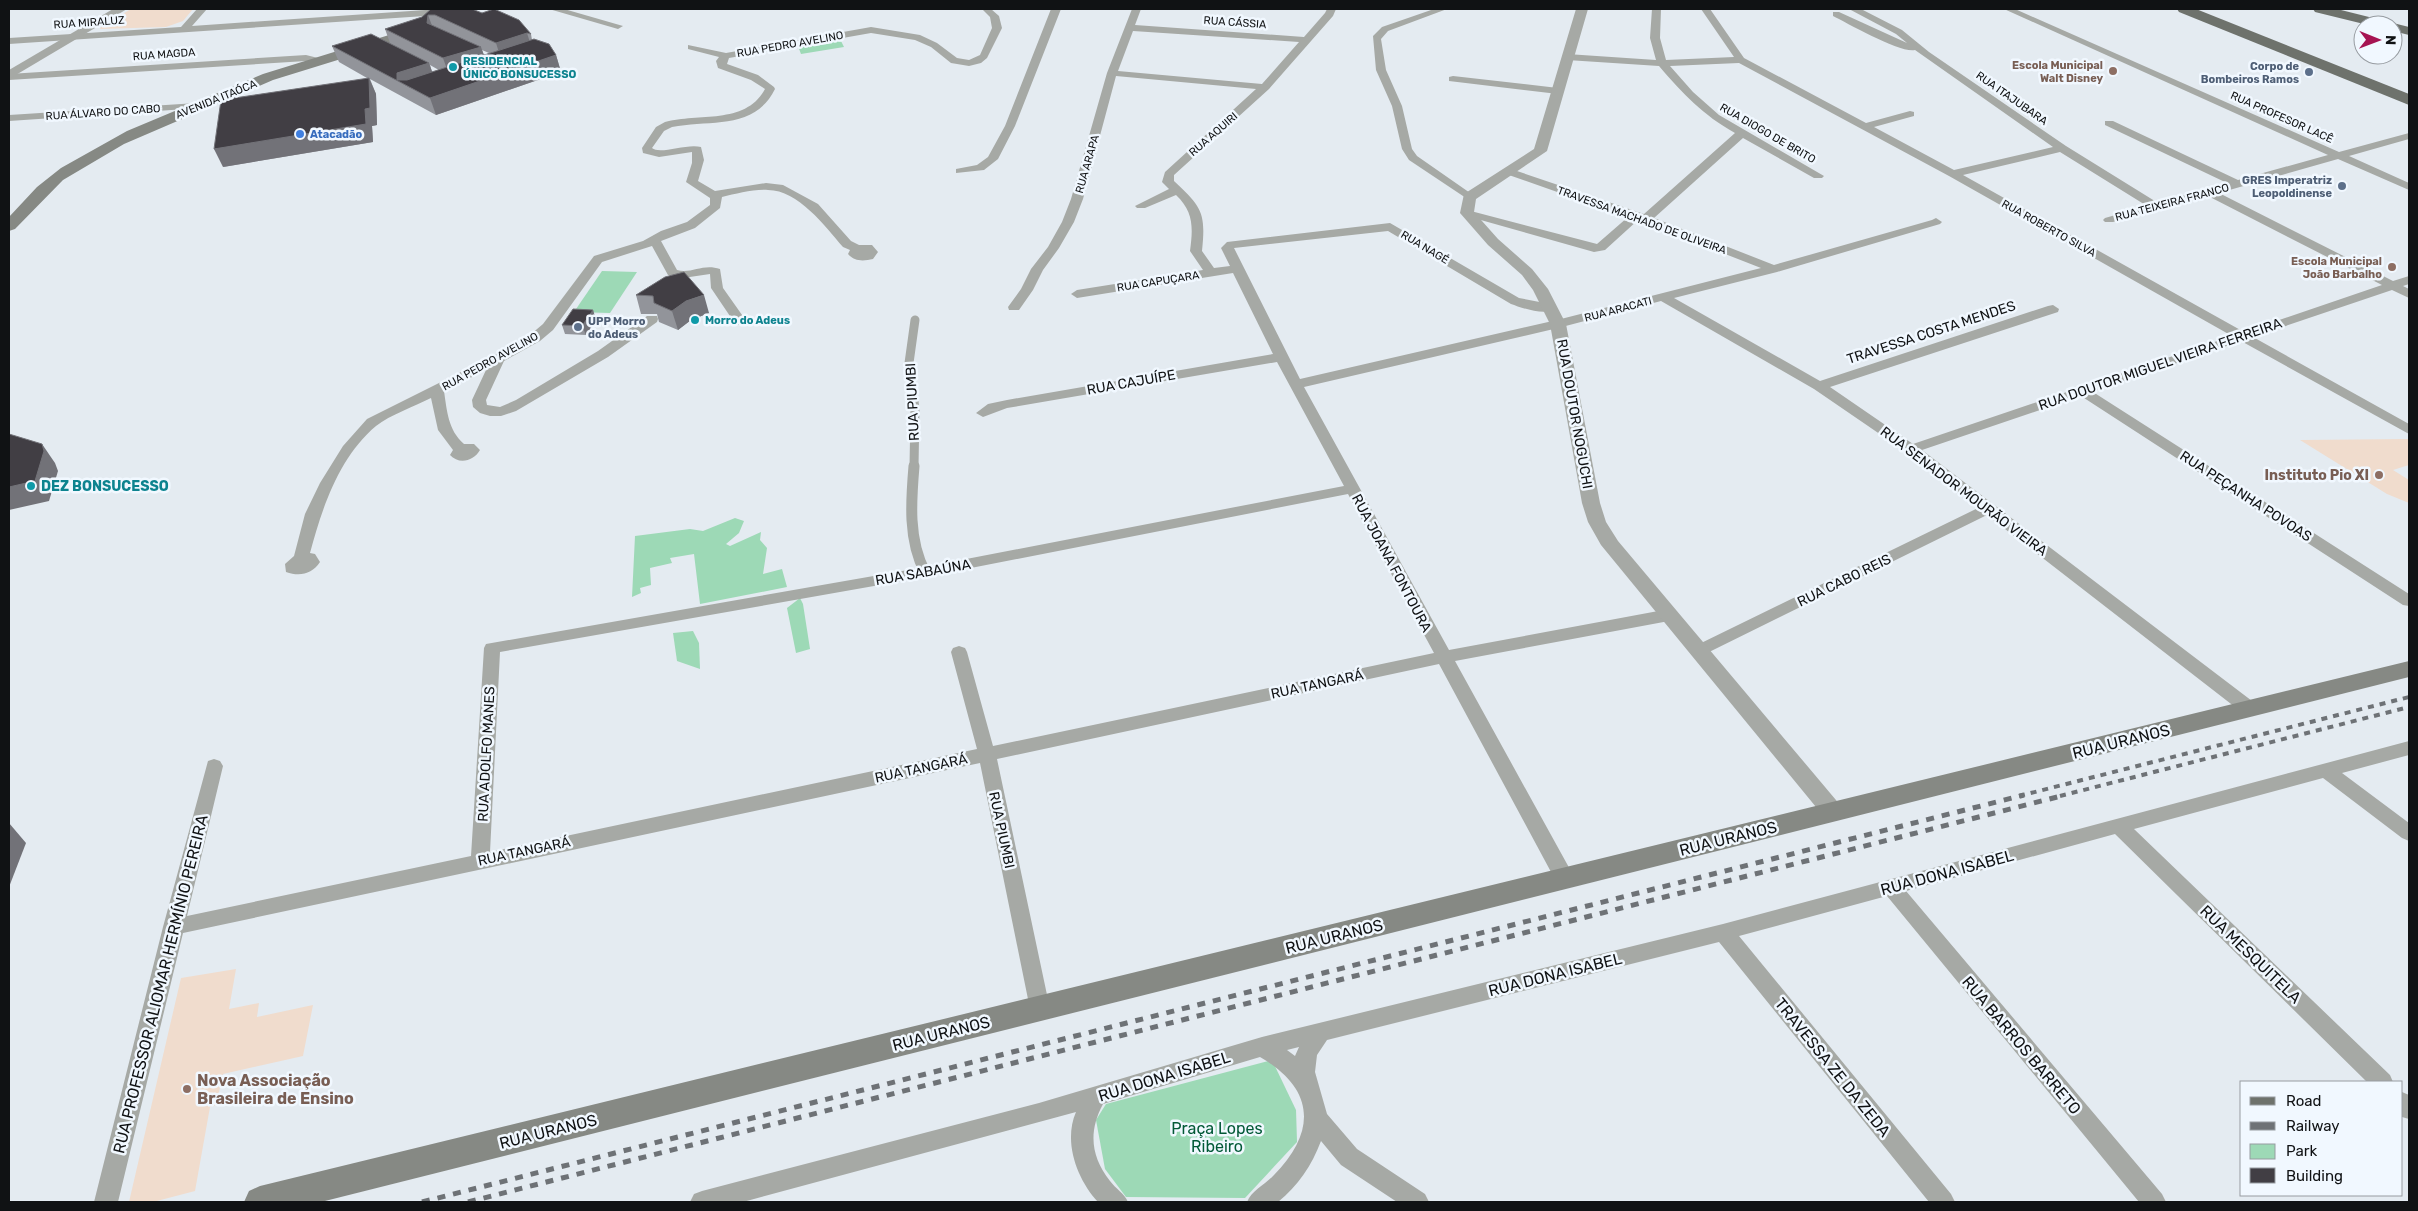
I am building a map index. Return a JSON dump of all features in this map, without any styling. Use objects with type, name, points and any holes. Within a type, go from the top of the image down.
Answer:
[{"type":"main road","points":[[2184,9],[2409,100]]},
{"type":"main road","points":[[2320,9],[2353,17]]},
{"type":"main road","name":"AVENIDA ITAÓCA","points":[[9,226],[42,190],[65,172],[136,133],[197,106],[321,60],[413,32],[441,11]]},
{"type":"main road","name":"RUA URANOS","points":[[260,1202],[2409,669]]},
{"type":"street","points":[[9,76],[122,9]]},
{"type":"street","points":[[185,28],[202,9]]},
{"type":"street","points":[[554,9],[618,26]]},
{"type":"street","name":"RUA PEDRO AVELINO","points":[[301,558],[313,514],[327,483],[348,449],[376,419],[498,359],[543,332],[598,259],[654,240],[690,225],[710,213],[717,202],[713,195],[692,182],[692,176],[699,165],[697,149],[688,148],[659,154],[647,151],[647,148],[660,129],[669,124],[729,117],[751,111],[764,102],[770,89],[768,86],[760,80],[722,66],[720,63],[726,56],[870,30],[917,37],[934,46],[954,61],[969,63],[978,61],[984,56],[997,28],[994,16],[986,9]]},
{"type":"street","points":[[960,171],[980,168],[992,159],[1010,126],[1056,9]]},
{"type":"street","name":"RUA ARAPA","points":[[1014,307],[1027,290],[1037,269],[1053,248],[1078,199],[1112,73],[1136,9]]},
{"type":"street","name":"RUA AQUIRI","points":[[1176,190],[1168,178],[1173,169],[1265,87],[1330,14],[1331,9]]},
{"type":"street","points":[[1442,9],[1385,30],[1376,38],[1375,45],[1381,70],[1399,113],[1406,149],[1413,158],[1468,205],[1594,248],[1601,247],[1640,218],[1743,132]]},
{"type":"street","points":[[1468,205],[1540,151],[1582,9]]},
{"type":"street","name":"RUA DIOGO DE BRITO","points":[[1656,9],[1655,38],[1662,62],[1678,83],[1720,121],[1743,132],[1818,176]]},
{"type":"street","name":"RUA ROBERTO SILVA","points":[[1706,9],[1741,60],[1953,174],[2409,430]]},
{"type":"street","name":"RUA ITAJUBARA","points":[[1854,9],[1899,32],[1918,49],[2062,148],[2157,207]]},
{"type":"street","name":"RUA PROFESOR LACÊ","points":[[2008,9],[2409,187]]},
{"type":"street","name":"RUA MIRALUZ","points":[[9,40],[441,11]]},
{"type":"street","points":[[1836,14],[1888,40],[1918,49]]},
{"type":"street","name":"RUA CÁSSIA","points":[[1130,28],[1308,40]]},
{"type":"street","points":[[377,44],[394,53]]},
{"type":"street","points":[[691,47],[726,56]]},
{"type":"street","points":[[1567,57],[1662,62],[1741,60]]},
{"type":"street","name":"RUA MAGDA","points":[[9,76],[306,58],[321,60]]},
{"type":"street","points":[[1112,73],[1265,87]]},
{"type":"street","points":[[1453,79],[1558,91]]},
{"type":"street","name":"RUA ÁLVARO DO CABO","points":[[9,118],[197,106]]},
{"type":"street","points":[[1866,126],[1910,114]]},
{"type":"street","points":[[2109,123],[2237,184]]},
{"type":"street","name":"RUA TEIXEIRA FRANCO","points":[[2109,220],[2409,136]]},
{"type":"street","points":[[1953,174],[2062,148]]},
{"type":"street","name":"TRAVESSA MACHADO DE OLIVEIRA","points":[[1510,172],[1640,218],[1773,269]]},
{"type":"street","points":[[713,195],[766,186],[778,187],[814,206],[847,244],[857,249]]},
{"type":"street","points":[[1141,206],[1160,199],[1176,190],[1188,200],[1196,213],[1199,225],[1196,250],[1210,272]]},
{"type":"street","points":[[2209,192],[2409,294]]},
{"type":"street","name":"RUA DOUTOR NOGUCHI","points":[[1468,205],[1492,242],[1527,272],[1540,289],[1558,324],[1591,503],[1597,522],[1626,566],[1833,812]]},
{"type":"street","name":"RUA ARACATI","points":[[1297,384],[1558,324],[1773,269],[1936,222]]},
{"type":"street","name":"RUA NAGÉ","points":[[1230,245],[1390,227],[1515,301],[1526,305],[1550,308]]},
{"type":"street","points":[[654,240],[672,272],[676,274],[715,271],[717,288],[741,322]]},
{"type":"street","name":"RUA JOANA FONTOURA","points":[[1230,245],[1227,248],[1281,356],[1565,879]]},
{"type":"street","name":"RUA CAPUÇARA","points":[[1077,294],[1238,268]]},
{"type":"street","name":"RUA DOUTOR MIGUEL VIEIRA FERREIRA","points":[[1911,448],[2409,280]]},
{"type":"street","name":"RUA SENADOR MOURÃO VIEIRA","points":[[1663,297],[1819,386],[1911,448],[2250,709]]},
{"type":"street","name":"TRAVESSA COSTA MENDES","points":[[1819,386],[2053,309]]},
{"type":"street","points":[[498,359],[479,400],[480,407],[489,411],[509,410],[603,354],[652,319]]},
{"type":"street","name":"RUA PIUMBI","points":[[915,320],[909,363],[915,409],[915,457],[911,498],[914,540],[919,560],[925,572]]},
{"type":"street","name":"RUA CAJUÍPE","points":[[983,413],[993,407],[1007,404],[1281,356]]},
{"type":"street","points":[[437,390],[443,429],[451,442],[461,449]]},
{"type":"street","name":"RUA PEÇANHA POVOAS","points":[[2082,391],[2409,601]]},
{"type":"street","name":"RUA SABAÚNA","points":[[492,648],[925,572],[1352,489]]},
{"type":"street","name":"RUA CABO REIS","points":[[1700,652],[1989,508]]},
{"type":"street","name":"RUA TANGARÁ","points":[[173,927],[480,860],[986,755],[1444,657],[1669,615]]},
{"type":"street","name":"RUA ADOLFO MANES","points":[[480,860],[492,648]]},
{"type":"street","name":"RUA PIUMBI","points":[[958,652],[986,755],[1040,1009]]},
{"type":"street","name":"RUA DONA ISABEL","points":[[702,1202],[1095,1097],[1262,1047],[1723,932],[2409,748]]},
{"type":"street","name":"RUA PROFESSOR ALIOMAR HERMÍNIO PEREIRA","points":[[106,1202],[214,766]]},
{"type":"street","points":[[2327,771],[2409,833]]},
{"type":"street","name":"RUA MESQUITELA","points":[[2119,826],[2381,1081]]},
{"type":"street","name":"RUA BARROS BARRETO","points":[[1890,887],[2154,1202]]},
{"type":"street","name":"TRAVESSA ZE DA ZEDA","points":[[1723,932],[1944,1202]]},
{"type":"street","points":[[1259,1202],[1286,1179],[1304,1157],[1314,1136],[1317,1120],[1313,1098],[1305,1079],[1304,1066],[1306,1054],[1311,1043],[1319,1034]]},
{"type":"street","points":[[1262,1047],[1285,1059],[1305,1079]]},
{"type":"street","points":[[1095,1097],[1086,1113],[1081,1134],[1084,1155],[1110,1201]]},
{"type":"street","points":[[1317,1120],[1349,1156],[1364,1169],[1417,1202]]},
{"type":"shaded area","points":[[131,9],[193,9],[183,21],[166,27],[100,29]]},
{"type":"shaded area","name":"Instituto Pio XI","points":[[2409,439],[2409,465],[2393,470],[2409,480],[2409,503],[2387,494],[2300,440]]},
{"type":"shaded area","name":"Nova Associação Brasileira de Ensino","points":[[236,969],[229,1009],[259,1003],[257,1017],[313,1005],[303,1056],[223,1074],[216,1105],[210,1107],[195,1191],[153,1202],[129,1202],[181,978]]},
{"type":"green space","points":[[840,39],[844,47],[801,54],[798,46]]},
{"type":"green space","points":[[602,271],[637,272],[610,313],[574,312]]},
{"type":"green space","points":[[735,518],[744,521],[739,533],[726,544],[730,546],[761,532],[760,540],[767,548],[763,574],[782,569],[787,587],[700,604],[694,554],[670,558],[672,563],[650,568],[651,585],[640,588],[641,593],[632,597],[635,536],[690,529],[703,531]]},
{"type":"green space","points":[[800,598],[803,604],[810,649],[796,653],[787,608]]},
{"type":"green space","points":[[693,631],[699,643],[700,669],[677,661],[673,633]]},
{"type":"green space","name":"Praça Lopes Ribeiro","points":[[1272,1060],[1296,1110],[1297,1142],[1245,1198],[1126,1197],[1105,1169],[1096,1120],[1106,1104]]},
{"type":"building","points":[[431,9],[472,9],[482,13],[494,9],[519,20],[531,34],[527,33],[496,43],[435,15],[428,15],[427,23],[481,47],[443,58],[385,29],[422,17]]},
{"type":"building","points":[[371,34],[429,63],[397,73],[397,80],[407,80],[534,39],[549,44],[556,55],[430,98],[332,46]]},
{"type":"building","points":[[369,78],[370,108],[365,109],[366,124],[214,149],[221,100]]},
{"type":"building","points":[[684,272],[704,295],[686,301],[672,311],[654,303],[653,296],[636,295],[665,277]]},
{"type":"building","points":[[573,309],[593,310],[582,326],[562,325]]},
{"type":"building","points":[[9,434],[42,444],[44,451],[35,481],[9,487]]},
{"type":"railway","points":[[2019,796],[2409,697]]},
{"type":"railway","points":[[2060,796],[2409,707]]},
{"type":"railway","points":[[422,1202],[2024,795]]},
{"type":"railway","points":[[468,1202],[2065,795]]},
{"type":"place","name":"RESIDENCIAL ÚNICO BONSUCESSO","points":[[453,67]]},
{"type":"place","name":"Escola Municipal Walt Disney","points":[[2113,71]]},
{"type":"place","name":"Corpo de Bombeiros Ramos","points":[[2309,72]]},
{"type":"place","name":"Atacadão","points":[[300,134]]},
{"type":"place","name":"GRES Imperatriz Leopoldinense","points":[[2342,186]]},
{"type":"place","name":"Escola Municipal João Barbalho","points":[[2392,267]]},
{"type":"place","name":"Morro do Adeus","points":[[695,320]]},
{"type":"place","name":"UPP Morro do Adeus","points":[[578,327]]},
{"type":"place","name":"Instituto Pio XI","points":[[2379,475]]},
{"type":"place","name":"DEZ BONSUCESSO","points":[[31,486]]},
{"type":"place","name":"Nova Associação Brasileira de Ensino","points":[[187,1089]]}]
